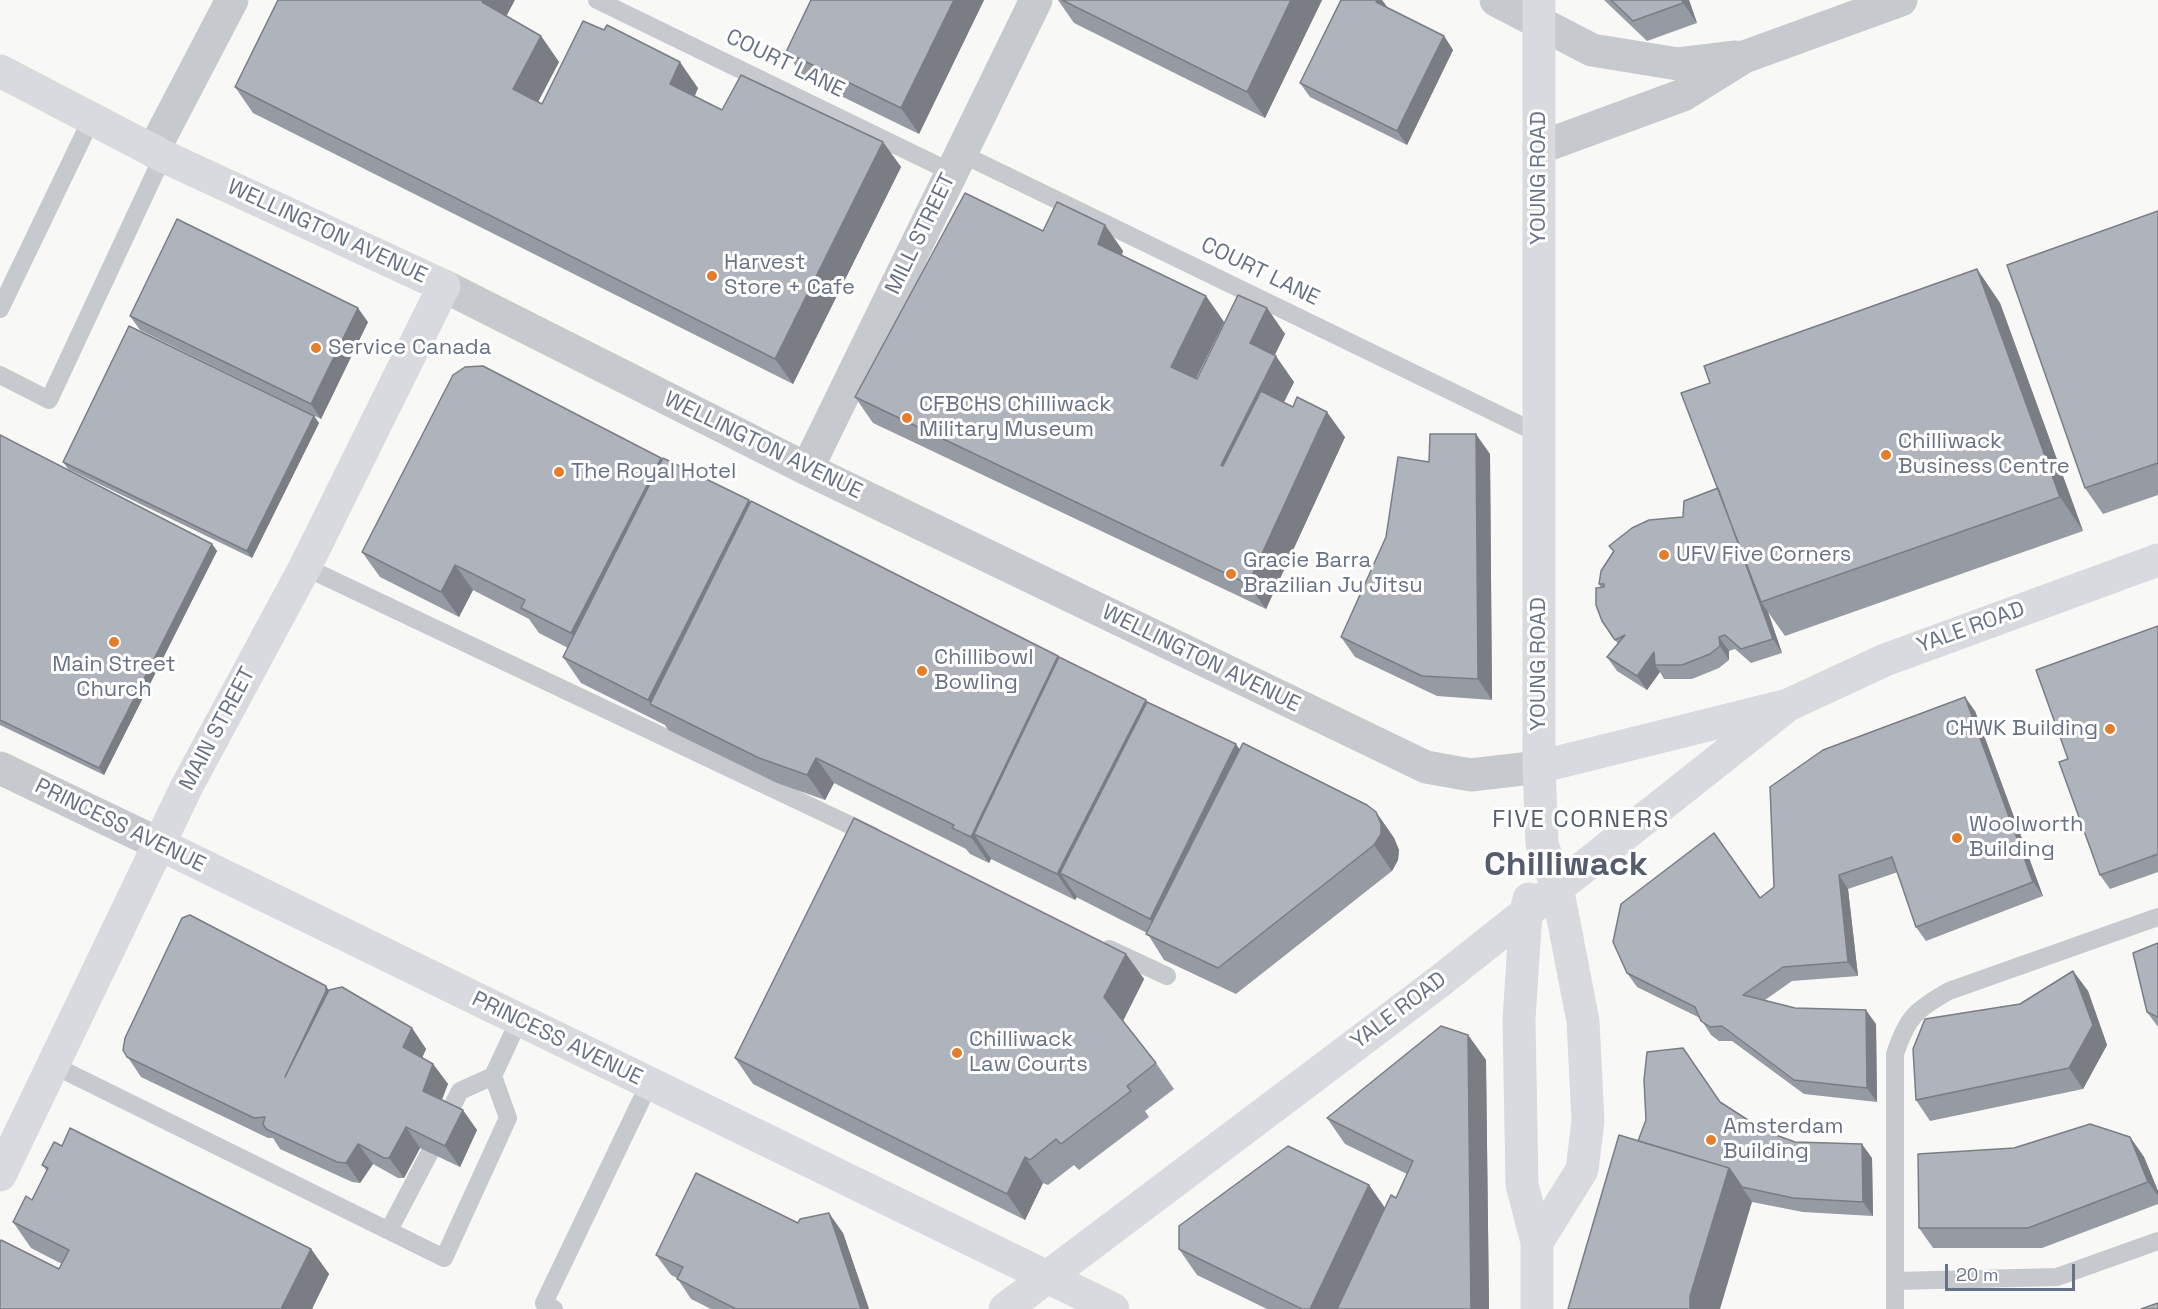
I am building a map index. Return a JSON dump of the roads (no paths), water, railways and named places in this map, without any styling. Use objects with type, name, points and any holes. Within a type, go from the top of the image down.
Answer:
[{"type":"street","points":[[158,154],[232,0]]},
{"type":"street","name":"MILL STREET","points":[[807,469],[1036,0]]},
{"type":"street","points":[[1497,0],[1539,11],[1592,50],[1678,64],[1744,57]]},
{"type":"street","points":[[1539,148],[1683,95],[1744,57],[1901,0]]},
{"type":"street","name":"YOUNG ROAD","points":[[1538,1242],[1582,1170],[1588,1121],[1583,1021],[1557,887],[1542,844],[1539,767],[1539,11]]},
{"type":"street","name":"WELLINGTON AVENUE","points":[[3,80],[444,286],[807,469],[1426,767],[1471,775],[1539,767]]},
{"type":"street","name":"MAIN STREET","points":[[0,1175],[187,786],[305,567],[444,286]]},
{"type":"street","name":"YALE ROAD","points":[[1539,767],[1788,705],[1885,660],[2158,560]]},
{"type":"street","name":"YALE ROAD","points":[[1005,1309],[1440,981],[1788,705]]},
{"type":"street","name":"PRINCESS AVENUE","points":[[0,768],[1113,1309]]},
{"type":"street","points":[[1537,1309],[1538,1242],[1522,1185],[1519,1019],[1526,912],[1542,844]]},
{"type":"lane","name":"COURT LANE","points":[[597,0],[956,163],[1539,434]]},
{"type":"lane","points":[[0,309],[91,120]]},
{"type":"lane","points":[[0,375],[49,400],[158,154]]},
{"type":"lane","points":[[305,567],[894,846]]},
{"type":"lane","points":[[1895,1309],[1895,1054],[1904,1026],[1924,1005],[1949,991],[2158,917]]},
{"type":"lane","points":[[1094,941],[1167,976]]},
{"type":"lane","points":[[447,1116],[460,1091],[492,1076],[519,1020]]},
{"type":"lane","points":[[53,1065],[444,1258],[508,1118],[492,1076]]},
{"type":"lane","points":[[554,1309],[544,1304],[649,1083]]},
{"type":"lane","points":[[389,1230],[430,1152]]},
{"type":"lane","points":[[1895,1281],[2057,1277],[2158,1240]]},
{"type":"place","name":"Harvest Store + Cafe","points":[[712,276]]},
{"type":"place","name":"Service Canada","points":[[316,348]]},
{"type":"place","name":"CFBCHS Chilliwack Military Museum","points":[[907,418]]},
{"type":"place","name":"Chilliwack Business Centre","points":[[1886,455]]},
{"type":"place","name":"The Royal Hotel","points":[[559,472]]},
{"type":"place","name":"UFV Five Corners","points":[[1664,555]]},
{"type":"place","name":"Gracie Barra Brazilian Ju Jitsu","points":[[1231,574]]},
{"type":"place","name":"Main Street Church","points":[[114,642]]},
{"type":"place","name":"Chillibowl Bowling","points":[[922,671]]},
{"type":"place","name":"CHWK Building","points":[[2110,729]]},
{"type":"place","name":"Woolworth Building","points":[[1957,838]]},
{"type":"place","name":"Chilliwack Law Courts","points":[[957,1053]]},
{"type":"place","name":"Amsterdam Building","points":[[1711,1140]]},
{"type":"district","name":"FIVE CORNERS","points":[[1581,820]]},
{"type":"district","name":"Chilliwack","points":[[1566,866]]}]
